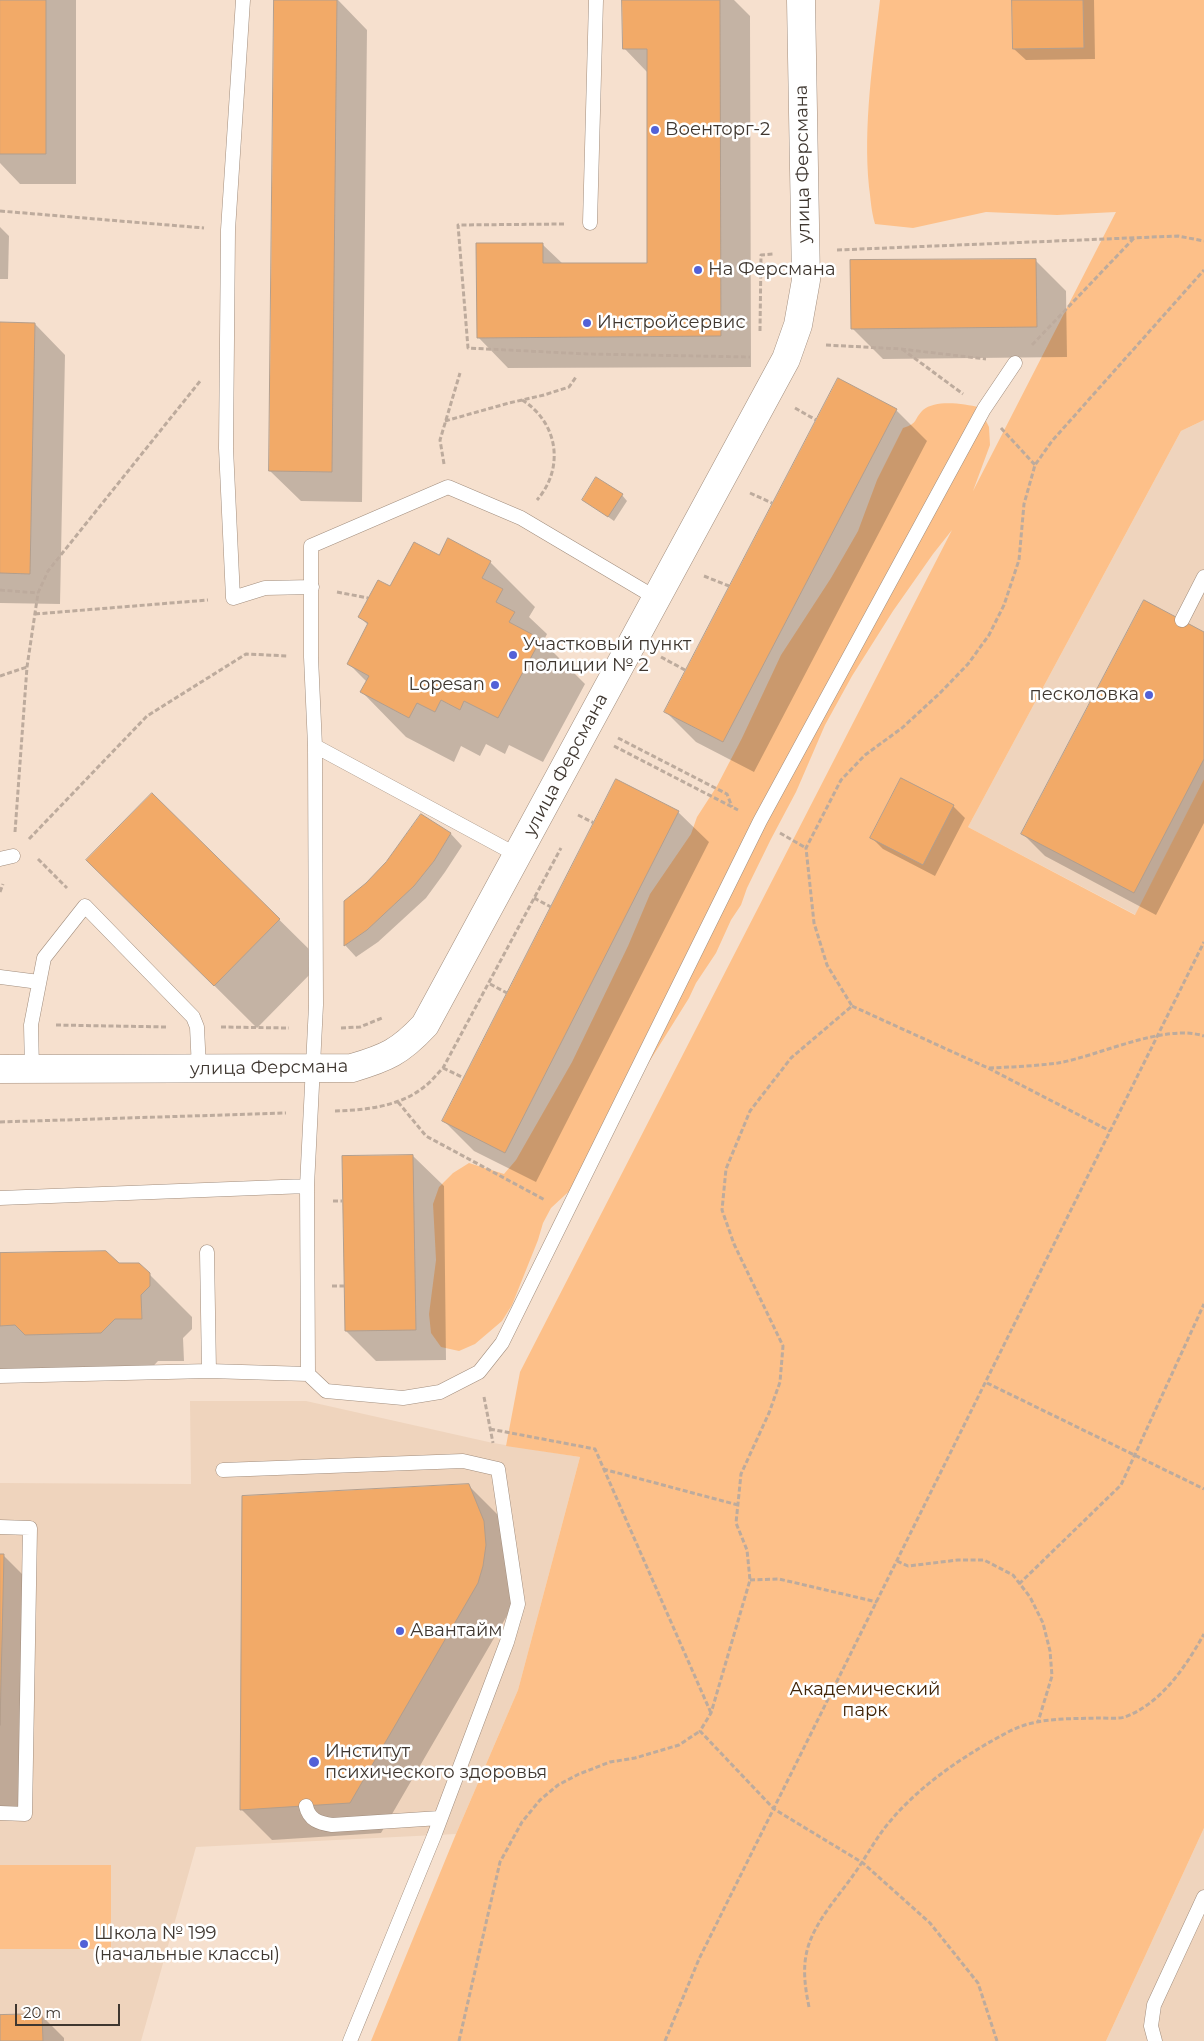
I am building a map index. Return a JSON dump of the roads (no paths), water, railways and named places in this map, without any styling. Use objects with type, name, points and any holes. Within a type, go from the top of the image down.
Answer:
[{"type":"street","name":"улица Ферсмана","points":[[0,1069],[352,1068],[380,1060],[407,1044],[425,1025],[786,359],[798,324],[806,280],[801,0]]},
{"type":"lane","points":[[243,0],[228,230],[226,448],[233,598],[265,588],[312,587]]},
{"type":"lane","points":[[590,223],[596,0]]},
{"type":"lane","points":[[0,1376],[209,1371],[308,1374],[326,1391],[403,1398],[440,1392],[479,1372],[502,1344],[760,821],[984,409],[1015,363]]},
{"type":"lane","points":[[308,1374],[307,1186],[316,1005],[315,746],[311,657],[311,546],[448,487],[521,518],[656,598]]},
{"type":"lane","points":[[1182,620],[1204,577]]},
{"type":"lane","points":[[315,746],[517,855]]},
{"type":"lane","points":[[32,1069],[31,1024],[44,958],[85,906],[193,1017],[197,1027],[199,1069]]},
{"type":"lane","points":[[0,977],[39,982]]},
{"type":"lane","points":[[0,1198],[307,1186]]},
{"type":"lane","points":[[207,1252],[209,1371]]},
{"type":"lane","points":[[223,1470],[463,1461],[498,1469],[518,1604],[507,1642],[440,1818],[350,2041]]},
{"type":"lane","points":[[0,1527],[30,1528],[25,1814],[0,1813]]},
{"type":"lane","points":[[306,1806],[311,1818],[320,1823],[332,1825],[440,1818]]},
{"type":"lane","points":[[1155,2041],[1151,2026],[1154,2005],[1204,1897]]},
{"type":"place","name":"Военторг-2","points":[[655,130]]},
{"type":"place","name":"На Ферсмана","points":[[698,270]]},
{"type":"place","name":"Инстройсервис","points":[[587,323]]},
{"type":"place","name":"Участковый пункт полиции № 2","points":[[513,655]]},
{"type":"place","name":"Lopesan","points":[[495,685]]},
{"type":"place","name":"песколовка","points":[[1149,695]]},
{"type":"place","name":"Авантайм","points":[[400,1631]]},
{"type":"place","name":"Институт психического здоровья","points":[[314,1762]]},
{"type":"place","name":"Школа № 199 (начальные классы)","points":[[84,1944]]},
{"type":"park label","name":"Академический парк","points":[[865,1700]]}]
